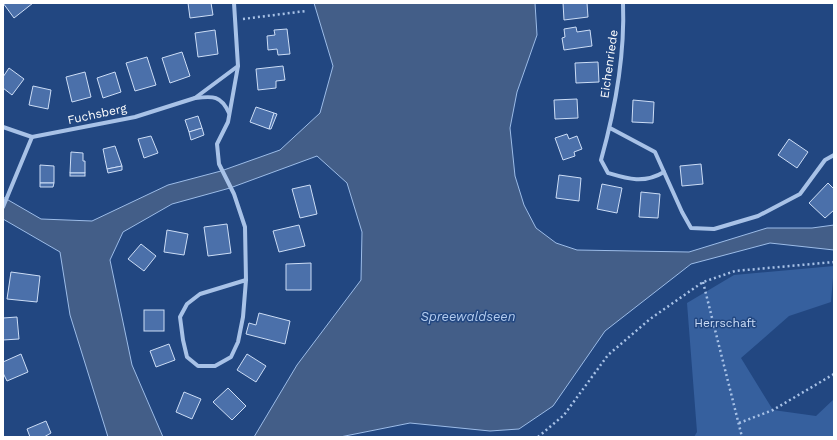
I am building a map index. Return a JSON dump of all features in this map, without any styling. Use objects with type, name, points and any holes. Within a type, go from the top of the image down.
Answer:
[{"type":"street","points":[[234,3],[238,66],[228,122],[218,144],[219,164],[234,194],[245,227],[246,280],[243,317],[238,342],[231,357],[215,366],[198,366],[187,357],[183,340],[180,317],[187,304],[200,294],[246,280]]},
{"type":"street","name":"Eichenriede","points":[[623,3],[624,34],[610,128],[601,160],[608,173],[632,180],[656,177],[664,172]]},
{"type":"street","name":"Fuchsberg","points":[[195,98],[238,66]]},
{"type":"street","name":"Fuchsberg","points":[[32,137],[135,116],[195,98],[212,96],[224,103],[229,114]]},
{"type":"street","points":[[3,127],[32,137],[3,207]]},
{"type":"street","points":[[610,128],[655,152],[682,212],[691,228],[714,229],[758,216],[800,194],[825,160],[834,155]]},
{"type":"path","points":[[236,20],[306,11]]},
{"type":"path","points":[[538,437],[564,415],[608,355],[650,319],[703,282],[735,271],[834,262]]},
{"type":"path","points":[[703,282],[742,437]]},
{"type":"path","points":[[739,423],[773,410],[834,374]]},
{"type":"green space","name":"Herrschaft","points":[[834,266],[831,302],[789,316],[741,358],[773,410],[816,416],[834,399],[834,437],[694,437],[697,432],[687,303],[734,275]]},
{"type":"water","name":"Spreewaldseen","points":[[314,3],[535,3],[537,35],[517,92],[510,128],[515,176],[524,205],[536,228],[556,243],[577,250],[689,252],[767,228],[812,228],[834,225],[834,250],[770,243],[691,264],[605,331],[553,406],[519,429],[490,431],[410,423],[340,437],[254,437],[297,365],[361,280],[362,232],[347,183],[317,156],[230,188],[172,204],[123,232],[110,260],[132,365],[163,437],[108,437],[70,315],[60,252],[3,219],[3,197],[41,219],[92,221],[168,185],[221,171],[280,150],[320,113],[333,66]]},
{"type":"building","points":[[3,3],[33,3],[14,18]]},
{"type":"building","points":[[188,3],[211,3],[213,15],[190,18]]},
{"type":"building","points":[[563,3],[587,3],[588,17],[564,20]]},
{"type":"building","points":[[576,27],[577,32],[590,30],[592,46],[564,50],[562,38],[565,37],[564,29]]},
{"type":"building","points":[[287,29],[290,54],[278,55],[277,49],[268,50],[267,36],[275,35],[274,30]]},
{"type":"building","points":[[215,30],[218,54],[198,57],[195,33]]},
{"type":"building","points":[[182,52],[190,76],[170,83],[162,58]]},
{"type":"building","points":[[147,57],[156,85],[135,91],[126,63]]},
{"type":"building","points":[[598,62],[599,82],[576,83],[575,63]]},
{"type":"building","points":[[283,66],[285,80],[276,81],[276,88],[258,90],[256,69]]},
{"type":"building","points":[[9,68],[24,79],[12,95],[3,88],[3,77]]},
{"type":"building","points":[[85,72],[91,97],[72,102],[66,77]]},
{"type":"building","points":[[115,72],[121,92],[103,98],[97,78]]},
{"type":"building","points":[[33,86],[51,90],[48,109],[29,105]]},
{"type":"building","points":[[577,99],[578,118],[555,119],[554,100]]},
{"type":"building","points":[[633,100],[654,102],[653,123],[632,122]]},
{"type":"building","points":[[256,107],[274,113],[269,129],[250,122]]},
{"type":"building","points":[[274,113],[277,114],[271,129],[269,129]]},
{"type":"building","points":[[198,116],[202,128],[189,132],[185,120]]},
{"type":"building","points":[[202,128],[204,135],[191,140],[189,132]]},
{"type":"building","points":[[567,134],[569,139],[577,136],[582,149],[574,152],[575,156],[563,160],[555,138]]},
{"type":"building","points":[[151,136],[158,153],[144,158],[138,139]]},
{"type":"building","points":[[789,139],[808,152],[797,168],[778,155]]},
{"type":"building","points":[[115,146],[122,166],[107,169],[103,149]]},
{"type":"building","points":[[71,152],[83,153],[85,173],[70,173]]},
{"type":"building","points":[[701,164],[703,184],[682,186],[680,166]]},
{"type":"building","points":[[40,165],[54,166],[54,183],[40,183]]},
{"type":"building","points":[[122,166],[122,170],[108,173],[107,169]]},
{"type":"building","points":[[70,173],[85,173],[85,176],[70,176]]},
{"type":"building","points":[[559,175],[581,178],[579,201],[556,198]]},
{"type":"building","points":[[40,183],[54,183],[53,187],[40,187]]},
{"type":"building","points":[[828,183],[834,189],[834,210],[825,218],[809,203]]},
{"type":"building","points":[[602,184],[622,188],[617,213],[597,209]]},
{"type":"building","points":[[310,185],[317,214],[300,218],[292,189]]},
{"type":"building","points":[[641,192],[660,194],[658,218],[639,217]]},
{"type":"building","points":[[227,224],[231,253],[208,256],[204,227]]},
{"type":"building","points":[[299,225],[305,246],[279,252],[273,231]]},
{"type":"building","points":[[167,230],[188,234],[184,255],[164,252]]},
{"type":"building","points":[[141,244],[156,256],[144,271],[128,259]]},
{"type":"building","points":[[311,263],[311,290],[286,290],[286,264]]},
{"type":"building","points":[[11,272],[40,276],[37,302],[7,299]]},
{"type":"building","points":[[144,310],[164,310],[164,331],[144,331]]},
{"type":"building","points":[[259,313],[290,321],[285,344],[246,334],[249,323],[256,325]]},
{"type":"building","points":[[17,317],[19,339],[3,340],[3,318]]},
{"type":"building","points":[[169,344],[175,360],[156,367],[150,351]]},
{"type":"building","points":[[21,354],[28,372],[7,381],[3,373],[3,362]]},
{"type":"building","points":[[247,354],[266,366],[256,382],[237,370]]},
{"type":"building","points":[[228,388],[246,406],[232,420],[213,402]]},
{"type":"building","points":[[184,392],[201,399],[192,419],[176,412]]},
{"type":"building","points":[[46,421],[51,433],[44,437],[30,437],[27,429]]}]
